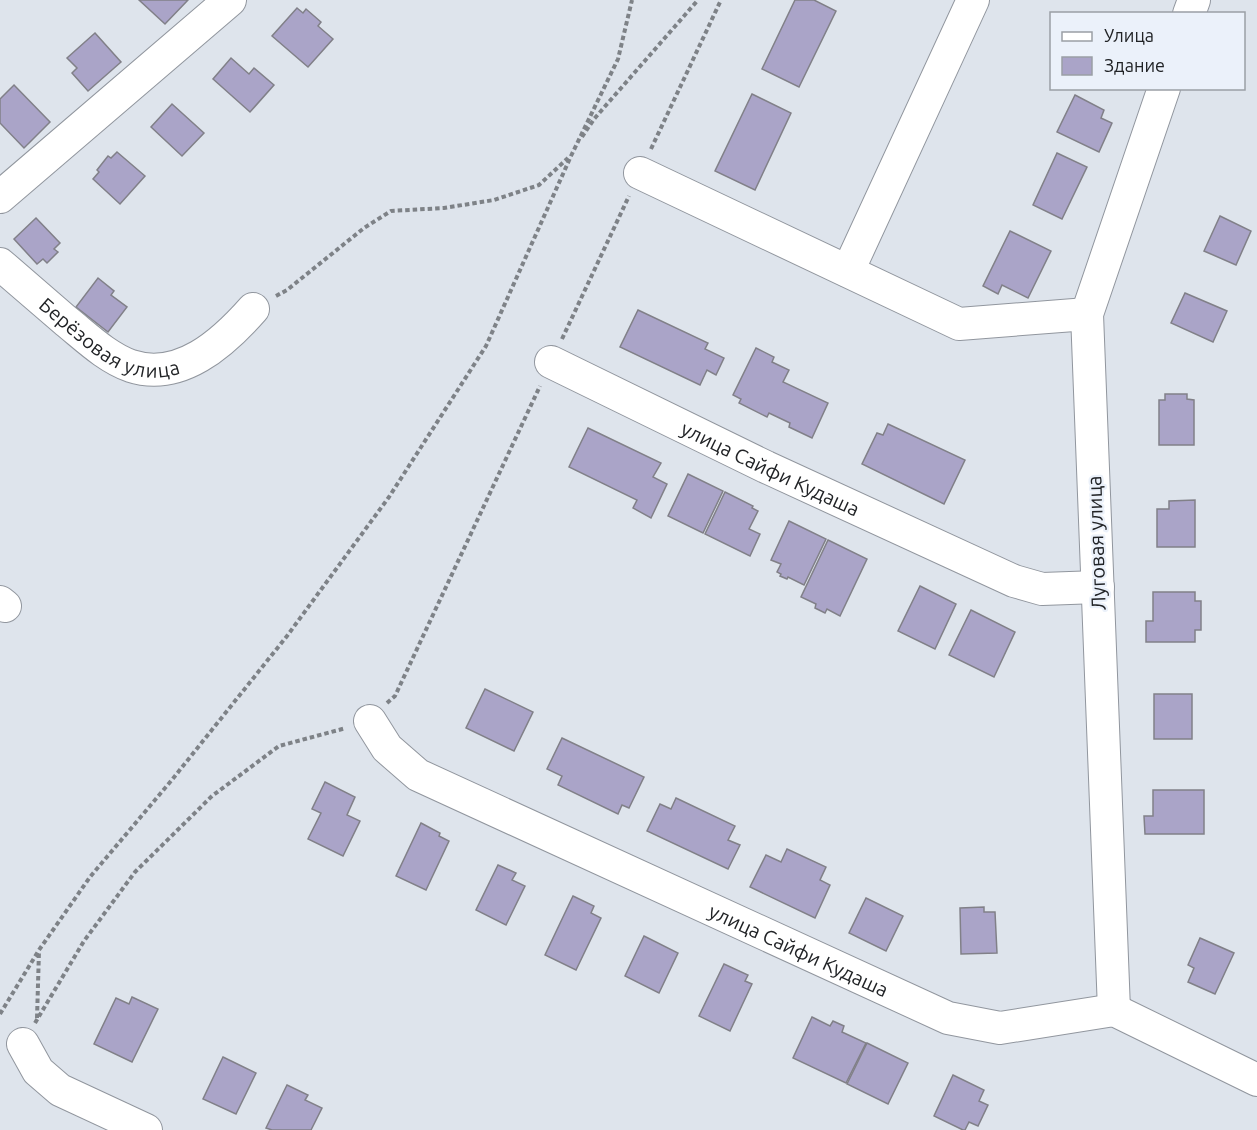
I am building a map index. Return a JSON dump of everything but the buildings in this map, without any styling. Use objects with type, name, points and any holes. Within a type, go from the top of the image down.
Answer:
[{"type":"street","points":[[0,197],[230,0]]},
{"type":"street","points":[[848,271],[973,0]]},
{"type":"street","name":"Луговая улица","points":[[1114,1010],[1087,314],[1163,90]]},
{"type":"street","points":[[640,173],[959,324],[1087,314]]},
{"type":"street","name":"Берёзовая улица","points":[[0,264],[98,348],[130,365],[148,369],[174,367],[204,354],[235,330],[253,309]]},
{"type":"street","name":"улица Сайфи Кудаша","points":[[551,362],[766,467],[1014,581],[1042,589],[1098,587]]},
{"type":"street","name":"улица Сайфи Кудаша","points":[[370,721],[387,748],[418,776],[948,1018],[1000,1028],[1114,1010]]},
{"type":"street","points":[[1114,1010],[1257,1080]]},
{"type":"street","points":[[30,1033],[38,1071],[60,1090],[146,1130]]},
{"type":"path","points":[[0,1014],[39,950],[90,877],[171,781],[287,636],[389,497],[486,346],[571,156],[618,60],[632,0]]},
{"type":"path","points":[[253,309],[287,290],[363,228],[391,211],[444,208],[494,200],[539,186],[571,156],[594,119],[698,0]]},
{"type":"path","points":[[30,1033],[84,941],[135,872],[212,796],[279,746],[370,721],[394,696],[721,0]]},
{"type":"path","points":[[30,1033],[39,950]]}]
